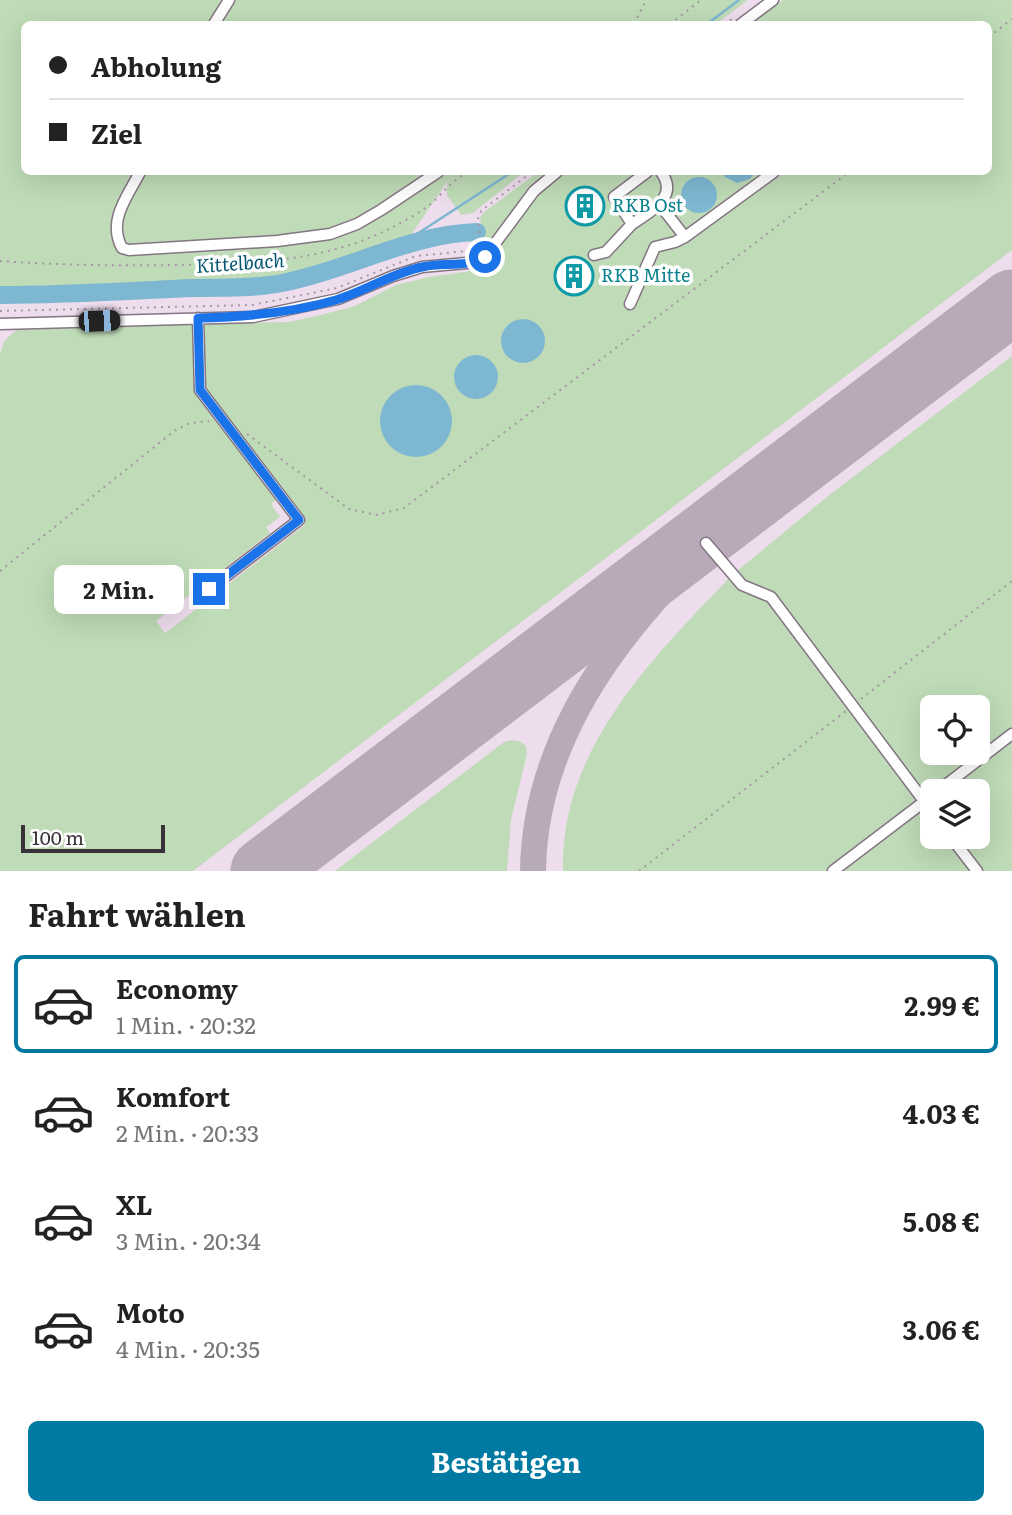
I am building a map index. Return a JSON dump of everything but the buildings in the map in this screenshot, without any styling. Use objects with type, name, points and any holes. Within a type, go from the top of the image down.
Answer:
[{"type":"lane","points":[[216,21],[229,0]]},
{"type":"lane","points":[[745,21],[773,0]]},
{"type":"lane","points":[[138,175],[116,223],[118,241],[122,248],[129,250],[277,241],[330,234],[357,224],[434,175]]},
{"type":"lane","points":[[0,324],[253,317],[338,299],[422,267],[477,262],[485,257],[534,191],[553,175]]},
{"type":"lane","points":[[632,225],[614,197],[643,175]]},
{"type":"lane","points":[[594,256],[606,252],[632,225],[660,205],[667,194],[668,183],[663,175]]},
{"type":"lane","points":[[631,304],[655,247],[685,237],[770,175]]},
{"type":"lane","points":[[660,205],[685,237]]},
{"type":"lane","points":[[198,318],[200,390],[299,520],[209,589]]},
{"type":"lane","points":[[706,544],[742,585],[771,597],[852,706],[920,788]]},
{"type":"lane","points":[[954,779],[1012,734]]},
{"type":"lane","points":[[833,871],[920,804]]},
{"type":"lane","points":[[960,849],[976,871]]},
{"type":"path","points":[[636,21],[646,0]]},
{"type":"path","points":[[674,21],[701,0]]},
{"type":"path","points":[[992,35],[1012,19]]},
{"type":"path","points":[[435,200],[452,181],[463,175]]},
{"type":"path","points":[[0,311],[252,304],[337,288],[416,256],[478,250],[481,247],[478,219],[481,211],[528,175]]},
{"type":"path","points":[[241,430],[349,509],[377,514],[404,508],[845,175]]},
{"type":"path","points":[[0,571],[174,430],[198,421],[225,423]]},
{"type":"path","points":[[639,871],[1012,581]]},
{"type":"green space","points":[[0,0],[748,0],[720,21],[21,21],[21,175],[520,175],[473,213],[461,215],[447,195],[447,182],[409,238],[364,255],[281,279],[0,289]]},
{"type":"green space","points":[[783,0],[1012,0],[1012,250],[193,871],[0,871],[0,355],[4,341],[21,326],[192,322],[196,327],[198,389],[279,498],[271,504],[280,517],[266,527],[270,533],[156,621],[165,633],[305,525],[205,392],[200,329],[205,324],[289,322],[355,306],[396,285],[471,271],[484,264],[536,197],[562,175],[992,175],[992,21],[754,21]]},
{"type":"green space","points":[[534,175],[549,175],[530,191],[486,246],[480,217]]},
{"type":"green space","points":[[1012,356],[1012,728],[990,745],[990,695],[920,695],[920,765],[964,765],[945,779],[920,779],[920,791],[780,604],[743,583],[737,571],[828,496]]},
{"type":"green space","points":[[730,577],[769,599],[915,793],[915,803],[826,871],[563,871],[566,827],[577,785],[594,746],[616,709],[642,674]]},
{"type":"green space","points":[[512,740],[526,746],[527,754],[511,820],[507,871],[335,871],[504,742]]},
{"type":"green space","points":[[1012,742],[1012,871],[981,871],[964,849],[990,849],[990,779],[964,779],[982,765],[990,765],[990,759]]},
{"type":"green space","points":[[920,813],[920,849],[955,849],[972,871],[843,871]]},
{"type":"water","points":[[724,175],[753,175],[750,179],[737,183]]},
{"type":"water","points":[[699,177],[711,183],[717,195],[711,207],[699,213],[687,207],[681,195],[687,183]]},
{"type":"water","points":[[523,319],[539,325],[545,341],[539,357],[523,363],[507,357],[501,341],[507,325]]},
{"type":"water","points":[[476,355],[492,361],[498,377],[492,393],[476,399],[460,393],[454,377],[460,361]]},
{"type":"water","points":[[416,385],[430,388],[442,395],[449,407],[452,421],[449,435],[442,447],[430,454],[416,457],[402,454],[390,447],[383,435],[380,421],[383,407],[390,395],[402,388]]},
{"type":"waterway","points":[[711,21],[739,0]]},
{"type":"waterway","points":[[410,242],[417,234],[507,175]]},
{"type":"waterway","name":"Kittelbach","points":[[0,295],[271,285],[331,270],[427,239],[477,232]]},
{"type":"taxiway","points":[[533,871],[539,812],[555,757],[579,705],[610,656],[646,610],[685,567],[769,487]]},
{"type":"runway","points":[[263,871],[1012,302]]},
{"type":"place","name":"RKB Ost","points":[[585,206]]},
{"type":"place","name":"RKB Mitte","points":[[574,276]]},
{"type":"route","points":[[209,589],[299,520],[200,390],[198,318],[253,317],[338,299],[422,267],[477,262],[485,257]]}]
